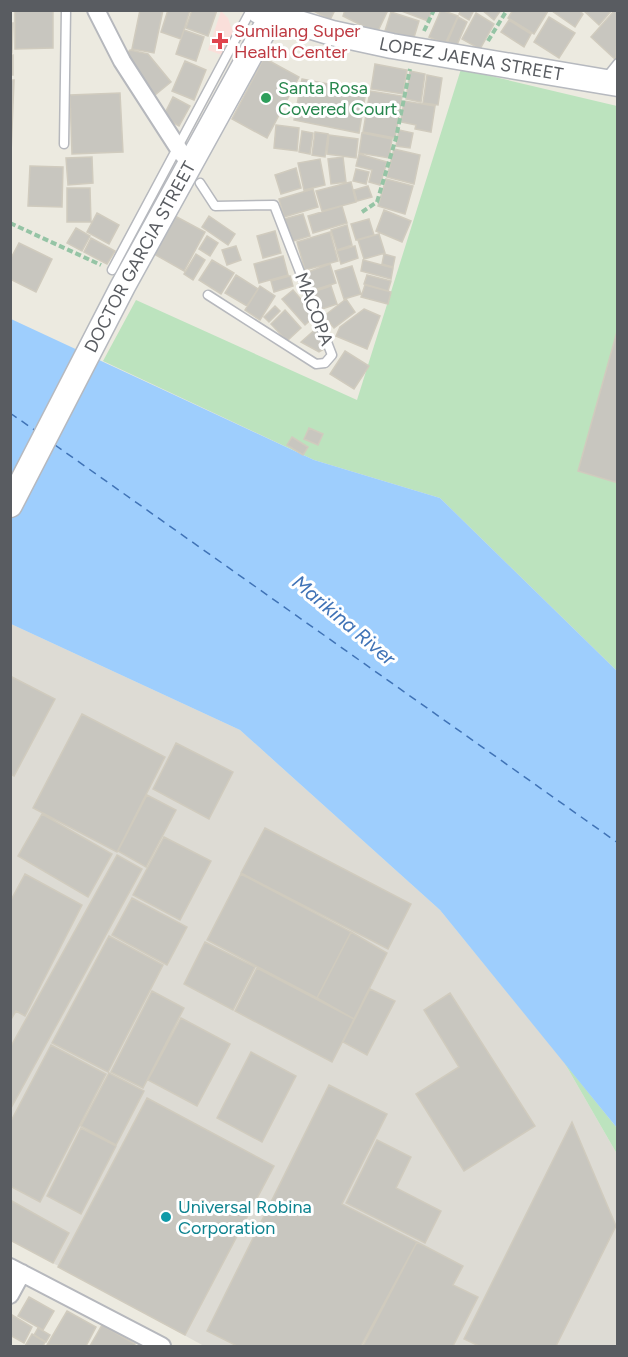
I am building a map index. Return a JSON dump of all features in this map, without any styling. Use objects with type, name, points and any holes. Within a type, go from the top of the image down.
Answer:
[{"type":"street","points":[[96,10],[122,61],[180,151]]},
{"type":"street","name":"LOPEZ JAENA STREET","points":[[264,12],[332,33],[418,44],[613,76]]},
{"type":"street","name":"DOCTOR GARCIA STREET","points":[[10,505],[118,278],[264,12]]},
{"type":"street","points":[[10,1295],[16,1270],[162,1347]]},
{"type":"lane","points":[[64,144],[66,10]]},
{"type":"lane","points":[[118,278],[180,151],[264,12]]},
{"type":"lane","name":"MACOPA","points":[[200,183],[215,206],[274,205],[332,355],[325,363],[316,364],[208,295]]},
{"type":"path","points":[[362,213],[377,202],[396,138],[418,44],[434,10]]},
{"type":"path","points":[[482,52],[507,10]]},
{"type":"path","points":[[10,223],[118,278]]},
{"type":"shaded area","name":"Sumilang Super Health Center","points":[[221,11],[228,18],[233,33],[222,55],[208,50]]},
{"type":"shaded area","points":[[11,624],[240,730],[440,910],[564,1062],[617,1154],[617,1346],[204,1346],[11,1240]]},
{"type":"green space","points":[[461,69],[617,106],[617,671],[440,498],[314,460],[103,361],[136,300],[357,400]]},
{"type":"green space","points":[[564,1062],[617,1128],[617,1154]]},
{"type":"water","name":"Marikina River","points":[[11,319],[314,460],[440,498],[617,671],[617,1128],[440,910],[240,730],[11,624]]},
{"type":"building","points":[[15,10],[53,10],[53,48],[15,49]]},
{"type":"building","points":[[140,10],[163,10],[154,53],[132,49]]},
{"type":"building","points":[[168,10],[190,10],[181,39],[161,32]]},
{"type":"building","points":[[192,10],[217,10],[208,36],[186,28]]},
{"type":"building","name":"Sumilang Super Health Center","points":[[312,10],[335,10],[330,20]]},
{"type":"building","points":[[345,10],[388,10],[377,33],[343,16]]},
{"type":"building","points":[[399,10],[432,10],[428,21]]},
{"type":"building","points":[[441,10],[458,16],[445,44],[429,37]]},
{"type":"building","points":[[461,10],[474,10],[469,20],[459,14]]},
{"type":"building","points":[[482,10],[501,10],[494,20]]},
{"type":"building","points":[[513,10],[548,11],[534,34],[508,18]]},
{"type":"building","points":[[579,10],[583,14],[575,27],[552,11]]},
{"type":"building","points":[[583,10],[612,10],[599,25]]},
{"type":"building","points":[[615,10],[618,10],[616,60],[591,37]]},
{"type":"building","points":[[391,12],[419,21],[412,44],[384,34]]},
{"type":"building","points":[[476,13],[494,24],[480,49],[462,39]]},
{"type":"building","points":[[458,17],[467,22],[456,47],[447,43]]},
{"type":"building","points":[[549,17],[575,33],[559,58],[534,42]]},
{"type":"building","points":[[509,20],[531,34],[524,47],[501,32]]},
{"type":"building","points":[[10,23],[13,23],[12,53],[10,53]]},
{"type":"building","points":[[184,30],[204,37],[196,61],[176,54]]},
{"type":"building","points":[[130,50],[148,54],[171,82],[155,95],[125,55]]},
{"type":"building","points":[[10,55],[13,55],[13,75],[10,75]]},
{"type":"building","name":"Santa Rosa Covered Court","points":[[264,58],[299,77],[267,138],[232,119]]},
{"type":"building","points":[[185,61],[206,70],[194,100],[172,91]]},
{"type":"building","points":[[375,64],[407,70],[403,94],[371,89]]},
{"type":"building","points":[[410,71],[425,74],[421,102],[406,99]]},
{"type":"building","points":[[427,75],[442,78],[438,105],[423,103]]},
{"type":"building","points":[[302,79],[366,91],[359,133],[294,120]]},
{"type":"building","points":[[10,80],[14,80],[11,154],[10,154]]},
{"type":"building","points":[[370,91],[402,96],[395,138],[363,132]]},
{"type":"building","points":[[120,93],[123,152],[72,154],[70,95]]},
{"type":"building","points":[[173,97],[190,106],[179,126],[163,117]]},
{"type":"building","points":[[404,101],[435,106],[431,132],[415,129],[416,125],[401,122]]},
{"type":"building","points":[[276,125],[299,128],[297,151],[274,148]]},
{"type":"building","points":[[399,130],[413,133],[410,148],[396,146]]},
{"type":"building","points":[[302,131],[313,133],[310,154],[299,152]]},
{"type":"building","points":[[315,132],[328,134],[325,157],[312,155]]},
{"type":"building","points":[[362,133],[392,139],[389,158],[359,153]]},
{"type":"building","points":[[329,135],[358,139],[356,158],[327,154]]},
{"type":"building","points":[[394,149],[420,155],[414,184],[387,177]]},
{"type":"building","points":[[359,154],[387,162],[380,185],[369,182],[372,170],[356,166]]},
{"type":"building","points":[[92,157],[93,183],[68,185],[66,158]]},
{"type":"building","points":[[343,157],[346,182],[331,184],[328,159]]},
{"type":"building","points":[[320,159],[325,185],[304,190],[298,163]]},
{"type":"building","points":[[30,166],[63,167],[62,207],[28,206]]},
{"type":"building","points":[[296,168],[301,188],[281,194],[275,175]]},
{"type":"building","points":[[356,169],[369,172],[366,184],[353,181]]},
{"type":"building","points":[[386,179],[413,186],[405,214],[378,206]]},
{"type":"building","points":[[351,182],[356,202],[322,211],[316,191]]},
{"type":"building","points":[[368,186],[372,197],[357,201],[354,190]]},
{"type":"building","points":[[67,188],[90,188],[91,222],[67,222]]},
{"type":"building","points":[[313,189],[318,207],[284,217],[279,199]]},
{"type":"building","points":[[342,206],[347,223],[313,233],[308,216]]},
{"type":"building","points":[[384,210],[411,221],[402,242],[376,231]]},
{"type":"building","points":[[97,213],[119,225],[109,244],[87,232]]},
{"type":"building","points":[[303,214],[310,236],[290,242],[284,219]]},
{"type":"building","points":[[175,216],[205,232],[184,271],[154,254]]},
{"type":"building","points":[[209,216],[235,234],[228,245],[202,227]]},
{"type":"building","points":[[369,219],[374,235],[356,240],[351,224]]},
{"type":"building","points":[[347,225],[352,245],[337,250],[331,230]]},
{"type":"building","points":[[76,228],[90,236],[82,251],[67,243]]},
{"type":"building","points":[[275,231],[281,253],[263,258],[257,236]]},
{"type":"building","points":[[330,232],[338,261],[305,270],[297,242]]},
{"type":"building","points":[[379,234],[385,253],[364,259],[358,240]]},
{"type":"building","points":[[207,236],[218,243],[210,256],[199,249]]},
{"type":"building","points":[[91,238],[115,251],[107,264],[84,252]]},
{"type":"building","points":[[19,243],[52,259],[36,292],[10,279],[10,260]]},
{"type":"building","points":[[236,246],[241,260],[227,265],[222,250]]},
{"type":"building","points":[[355,246],[358,258],[341,264],[337,251]]},
{"type":"building","points":[[196,254],[205,260],[193,280],[184,274]]},
{"type":"building","points":[[384,254],[395,257],[393,267],[382,264]]},
{"type":"building","points":[[283,256],[288,275],[259,283],[254,264]]},
{"type":"building","points":[[212,260],[234,273],[221,294],[199,280]]},
{"type":"building","points":[[363,260],[393,268],[391,279],[361,271]]},
{"type":"building","points":[[330,264],[336,283],[311,291],[305,273]]},
{"type":"building","points":[[352,266],[361,294],[344,299],[335,271]]},
{"type":"building","points":[[236,275],[258,289],[247,306],[225,293]]},
{"type":"building","points":[[367,275],[391,281],[388,291],[364,284]]},
{"type":"building","points":[[290,276],[293,286],[274,292],[271,281]]},
{"type":"building","points":[[365,285],[391,292],[388,304],[361,297]]},
{"type":"building","points":[[260,286],[275,296],[260,320],[245,310]]},
{"type":"building","points":[[331,286],[337,304],[319,310],[313,292]]},
{"type":"building","points":[[293,290],[315,316],[305,325],[282,299]]},
{"type":"building","points":[[346,299],[355,312],[334,328],[324,316]]},
{"type":"building","points":[[275,306],[280,311],[269,322],[264,317]]},
{"type":"building","points":[[364,309],[380,316],[367,349],[336,336],[340,327]]},
{"type":"building","points":[[285,310],[301,328],[287,341],[271,324]]},
{"type":"building","points":[[319,326],[326,348],[319,352],[301,342]]},
{"type":"building","points":[[618,328],[618,483],[578,471]]},
{"type":"building","points":[[345,351],[369,366],[354,389],[330,374]]},
{"type":"building","points":[[309,428],[323,434],[318,445],[304,439]]},
{"type":"building","points":[[292,437],[308,447],[303,455],[287,445]]},
{"type":"building","points":[[10,676],[55,699],[14,776],[10,774]]},
{"type":"building","points":[[82,714],[165,757],[117,852],[33,808]]},
{"type":"building","points":[[176,743],[233,772],[209,819],[153,789]]},
{"type":"building","points":[[147,795],[176,810],[146,867],[118,851]]},
{"type":"building","points":[[42,814],[112,854],[88,897],[18,856]]},
{"type":"building","points":[[265,828],[411,904],[388,949],[241,873]]},
{"type":"building","points":[[164,837],[211,861],[180,920],[133,895]]},
{"type":"building","points":[[117,855],[142,869],[10,1110],[10,1048]]},
{"type":"building","points":[[25,874],[82,905],[25,1016],[16,1011],[10,1021],[10,902]]},
{"type":"building","points":[[241,874],[351,932],[317,998],[207,940]]},
{"type":"building","points":[[132,898],[187,927],[167,965],[112,935]]},
{"type":"building","points":[[351,932],[387,953],[354,1019],[317,998]]},
{"type":"building","points":[[109,936],[163,965],[108,1072],[52,1043]]},
{"type":"building","points":[[205,942],[255,967],[233,1010],[184,984]]},
{"type":"building","points":[[257,968],[354,1019],[332,1062],[235,1011]]},
{"type":"building","points":[[370,989],[395,1001],[367,1055],[343,1042]]},
{"type":"building","points":[[152,991],[184,1008],[143,1088],[111,1072]]},
{"type":"building","points":[[450,993],[535,1126],[464,1171],[416,1094],[459,1067],[424,1010]]},
{"type":"building","points":[[181,1018],[230,1044],[197,1106],[148,1080]]},
{"type":"building","points":[[51,1045],[106,1074],[40,1202],[10,1186],[10,1123]]},
{"type":"building","points":[[251,1052],[296,1076],[262,1142],[217,1118]]},
{"type":"building","points":[[109,1073],[144,1091],[116,1145],[81,1126]]},
{"type":"building","points":[[329,1085],[387,1114],[342,1204],[417,1242],[361,1346],[237,1346],[207,1331]]},
{"type":"building","name":"Universal Robina Corporation","points":[[147,1098],[274,1166],[185,1335],[58,1267]]},
{"type":"building","points":[[572,1122],[616,1226],[556,1346],[479,1346],[464,1339]]},
{"type":"building","points":[[81,1128],[116,1146],[81,1214],[47,1196]]},
{"type":"building","points":[[377,1140],[411,1157],[396,1188],[441,1211],[425,1243],[346,1203]]},
{"type":"building","points":[[10,1200],[69,1233],[53,1263],[10,1240]]},
{"type":"building","points":[[417,1242],[463,1266],[453,1285],[478,1297],[453,1346],[363,1346]]},
{"type":"building","points":[[29,1297],[54,1311],[43,1330],[18,1316]]},
{"type":"building","points":[[67,1311],[96,1327],[86,1346],[47,1345]]},
{"type":"building","points":[[12,1315],[32,1327],[24,1343],[10,1335]]},
{"type":"building","points":[[102,1325],[135,1344],[134,1346],[90,1346]]},
{"type":"building","points":[[38,1328],[50,1335],[46,1342],[34,1335]]},
{"type":"building","points":[[32,1334],[45,1342],[43,1346],[25,1346]]},
{"type":"ferry route","points":[[10,413],[36,431]]},
{"type":"ferry route","points":[[55,445],[618,843]]},
{"type":"place","name":"Sumilang Super Health Center","points":[[220,41]]},
{"type":"place","name":"Santa Rosa Covered Court","points":[[266,98]]},
{"type":"place","name":"Universal Robina Corporation","points":[[166,1217]]}]
